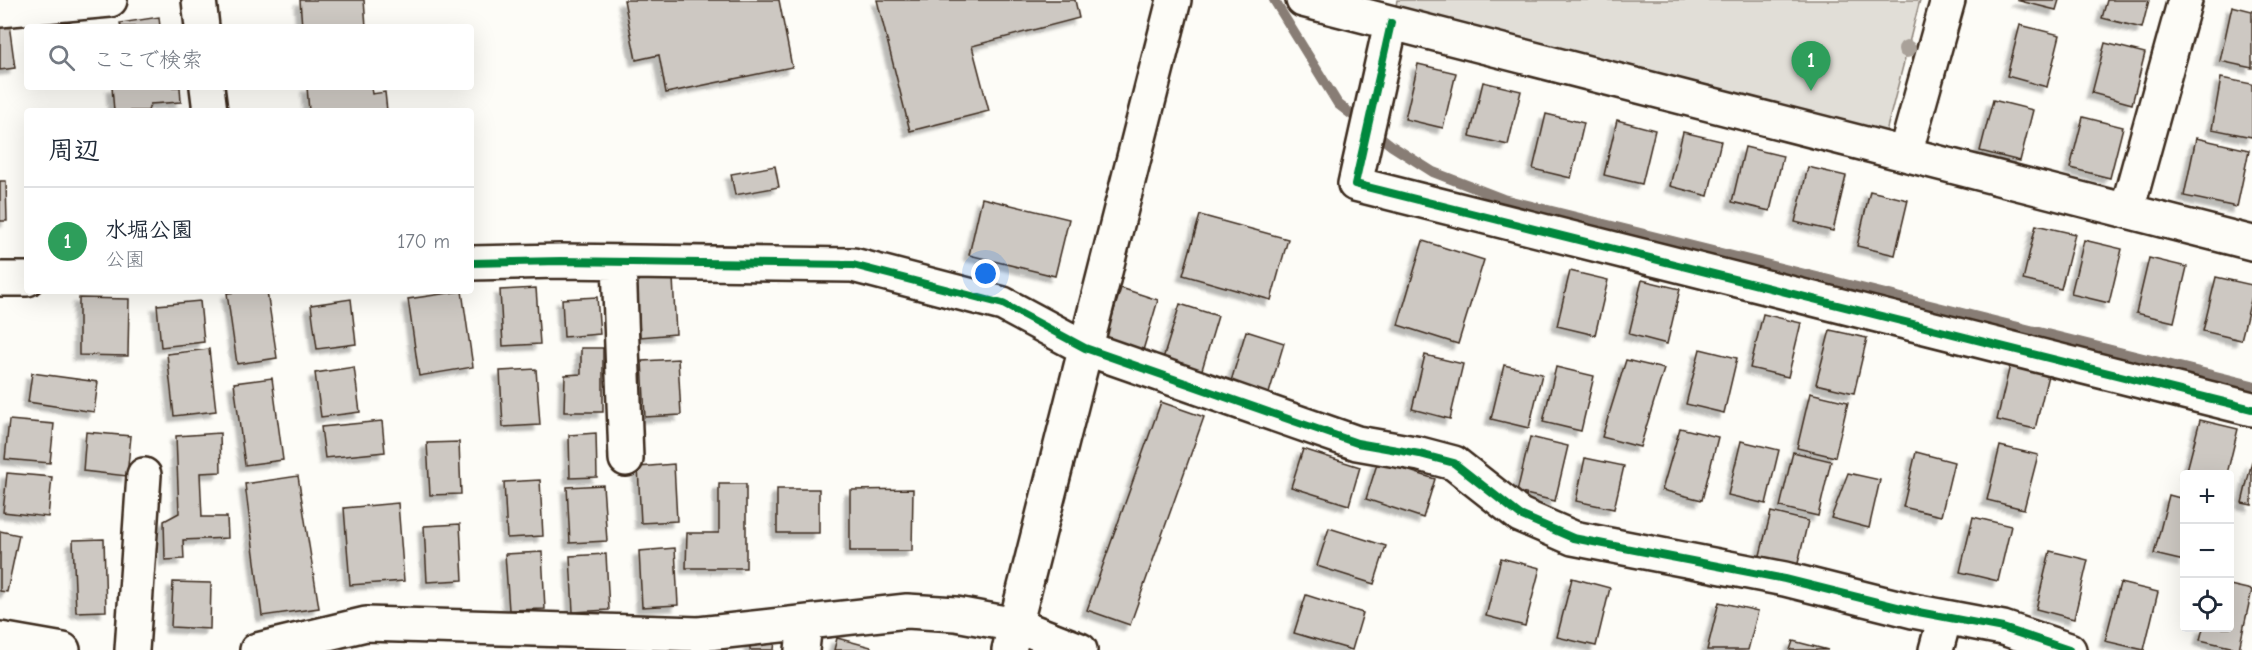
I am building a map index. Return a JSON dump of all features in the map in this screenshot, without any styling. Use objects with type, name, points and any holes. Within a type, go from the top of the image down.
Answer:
[{"type":"street","points":[[0,10],[110,0]]},
{"type":"street","points":[[199,0],[202,24]]},
{"type":"street","points":[[1013,638],[1174,0]]},
{"type":"street","points":[[1303,0],[2252,243]]},
{"type":"street","points":[[1905,153],[1948,0]]},
{"type":"street","points":[[2127,210],[2185,0]]},
{"type":"street","points":[[1391,23],[1355,184],[2252,410]]},
{"type":"street","points":[[207,90],[210,108]]},
{"type":"street","points":[[619,262],[626,459]]},
{"type":"street","points":[[474,263],[853,265],[1003,304],[1085,348],[1357,444],[1420,454],[1454,464],[1520,515],[1573,538],[1785,579],[1913,612],[2003,628],[2069,650]]},
{"type":"street","points":[[0,279],[24,279]]},
{"type":"street","points":[[132,650],[144,475]]},
{"type":"street","points":[[263,649],[366,624],[571,640],[699,634],[804,636],[907,611],[956,614],[1013,638],[1080,650]]},
{"type":"street","points":[[1936,650],[1945,617]]},
{"type":"street","points":[[0,639],[63,650]]},
{"type":"shaded area","points":[[1397,0],[1920,0],[1886,132],[1396,6]]},
{"type":"building","points":[[300,0],[364,0],[366,24],[302,24]]},
{"type":"building","points":[[624,0],[779,0],[792,67],[666,93],[659,55],[636,60]]},
{"type":"building","points":[[877,0],[1075,0],[1079,18],[972,46],[989,111],[910,131]]},
{"type":"building","points":[[2016,0],[2059,0],[2056,10]]},
{"type":"building","points":[[2107,0],[2149,0],[2142,28],[2102,18]]},
{"type":"building","points":[[2232,6],[2252,11],[2252,68],[2220,61]]},
{"type":"building","points":[[159,17],[160,24],[120,24]]},
{"type":"building","points":[[9,24],[15,68],[0,70],[0,25]]},
{"type":"building","points":[[2020,25],[2060,35],[2047,87],[2007,76]]},
{"type":"building","points":[[2105,43],[2145,53],[2132,104],[2092,93]]},
{"type":"building","points":[[1418,64],[1456,73],[1443,128],[1405,119]]},
{"type":"building","points":[[2221,78],[2252,84],[2252,137],[2212,129]]},
{"type":"building","points":[[1483,82],[1521,91],[1508,145],[1470,136]]},
{"type":"building","points":[[112,90],[180,90],[181,102],[150,104],[149,108],[114,108]]},
{"type":"building","points":[[307,90],[371,90],[372,94],[385,92],[387,108],[309,108]]},
{"type":"building","points":[[1993,100],[2033,110],[2020,161],[1980,151]]},
{"type":"building","points":[[1546,114],[1584,123],[1571,178],[1533,169]]},
{"type":"building","points":[[2083,117],[2123,127],[2110,178],[2070,168]]},
{"type":"building","points":[[1617,120],[1655,130],[1642,184],[1604,175]]},
{"type":"building","points":[[1683,132],[1721,141],[1708,196],[1670,186]]},
{"type":"building","points":[[2196,138],[2249,150],[2237,207],[2184,196]]},
{"type":"building","points":[[1745,147],[1783,156],[1770,211],[1732,202]]},
{"type":"building","points":[[775,166],[779,187],[735,195],[731,174]]},
{"type":"building","points":[[1808,167],[1846,176],[1833,231],[1795,222]]},
{"type":"building","points":[[0,181],[6,181],[7,221],[0,221]]},
{"type":"building","points":[[1870,191],[1908,200],[1895,255],[1857,246]]},
{"type":"building","points":[[982,198],[1069,219],[1055,276],[969,255]]},
{"type":"building","points":[[1200,215],[1288,239],[1271,300],[1183,275]]},
{"type":"building","points":[[2036,225],[2075,234],[2061,289],[2023,280]]},
{"type":"building","points":[[2084,240],[2122,249],[2109,303],[2071,294]]},
{"type":"building","points":[[1423,241],[1484,260],[1458,344],[1398,325]]},
{"type":"building","points":[[2149,258],[2187,267],[2174,322],[2136,313]]},
{"type":"building","points":[[1570,271],[1608,280],[1595,335],[1557,326]]},
{"type":"building","points":[[2216,277],[2252,285],[2252,296],[2241,340],[2203,331]]},
{"type":"building","points":[[673,278],[676,334],[640,337],[636,280]]},
{"type":"building","points":[[1642,280],[1680,289],[1667,344],[1629,334]]},
{"type":"building","points":[[536,288],[540,344],[503,346],[500,290]]},
{"type":"building","points":[[1121,288],[1158,300],[1141,357],[1103,346]]},
{"type":"building","points":[[227,294],[267,294],[277,358],[237,364]]},
{"type":"building","points":[[442,294],[462,294],[473,367],[419,376],[408,299]]},
{"type":"building","points":[[597,297],[600,334],[564,337],[562,299]]},
{"type":"building","points":[[79,298],[129,299],[128,356],[79,355]]},
{"type":"building","points":[[351,299],[356,344],[317,349],[311,305]]},
{"type":"building","points":[[200,301],[204,342],[161,347],[157,305]]},
{"type":"building","points":[[1180,304],[1218,316],[1201,373],[1162,362]]},
{"type":"building","points":[[1763,314],[1801,323],[1788,377],[1750,368]]},
{"type":"building","points":[[1830,330],[1867,338],[1854,393],[1816,384]]},
{"type":"building","points":[[1246,331],[1284,343],[1267,400],[1229,388]]},
{"type":"building","points":[[581,348],[603,348],[603,412],[564,412],[565,375],[581,374]]},
{"type":"building","points":[[209,349],[216,411],[174,416],[167,354]]},
{"type":"building","points":[[1700,349],[1737,358],[1724,413],[1686,404]]},
{"type":"building","points":[[1425,355],[1463,364],[1450,419],[1412,409]]},
{"type":"building","points":[[678,359],[681,415],[645,417],[642,361]]},
{"type":"building","points":[[1626,360],[1664,369],[1640,447],[1602,437]]},
{"type":"building","points":[[1504,365],[1542,374],[1529,428],[1491,419]]},
{"type":"building","points":[[2010,365],[2048,375],[2035,429],[1997,420]]},
{"type":"building","points":[[354,367],[360,412],[321,417],[315,373]]},
{"type":"building","points":[[1556,367],[1594,376],[1581,431],[1543,422]]},
{"type":"building","points":[[536,369],[540,425],[503,427],[500,371]]},
{"type":"building","points":[[32,373],[98,382],[94,412],[28,402]]},
{"type":"building","points":[[272,378],[283,460],[245,465],[234,383]]},
{"type":"building","points":[[1810,393],[1848,402],[1835,457],[1797,448]]},
{"type":"building","points":[[1161,402],[1204,417],[1130,625],[1087,610]]},
{"type":"building","points":[[9,420],[54,424],[50,463],[5,459]]},
{"type":"building","points":[[2200,420],[2238,429],[2228,470],[2187,470]]},
{"type":"building","points":[[382,421],[385,452],[325,458],[321,427]]},
{"type":"building","points":[[1680,428],[1718,437],[1702,500],[1662,490]]},
{"type":"building","points":[[86,432],[131,436],[127,476],[83,471]]},
{"type":"building","points":[[220,433],[221,472],[200,473],[202,517],[227,517],[228,538],[183,540],[184,559],[165,560],[164,521],[179,513],[176,436]]},
{"type":"building","points":[[596,433],[597,477],[570,478],[569,435]]},
{"type":"building","points":[[1530,437],[1568,446],[1555,501],[1517,492]]},
{"type":"building","points":[[1741,441],[1779,450],[1766,504],[1728,495]]},
{"type":"building","points":[[459,442],[461,494],[430,495],[427,443]]},
{"type":"building","points":[[2000,446],[2038,455],[2024,509],[1987,500]]},
{"type":"building","points":[[1303,449],[1360,467],[1349,505],[1291,487]]},
{"type":"building","points":[[1793,452],[1831,461],[1818,516],[1780,507]]},
{"type":"building","points":[[1916,452],[1954,462],[1941,516],[1903,507]]},
{"type":"building","points":[[1585,458],[1624,466],[1614,509],[1576,501]]},
{"type":"building","points":[[1378,461],[1435,479],[1423,518],[1366,499]]},
{"type":"building","points":[[2252,461],[2252,505],[2242,503]]},
{"type":"building","points":[[674,464],[677,521],[641,523],[638,467]]},
{"type":"building","points":[[7,473],[52,477],[48,517],[3,512]]},
{"type":"building","points":[[1848,473],[1880,480],[1869,528],[1831,518]]},
{"type":"building","points":[[298,476],[319,608],[262,616],[245,484]]},
{"type":"building","points":[[540,480],[543,536],[507,538],[504,482]]},
{"type":"building","points":[[719,484],[746,484],[746,568],[686,568],[687,533],[719,533]]},
{"type":"building","points":[[603,485],[607,541],[570,543],[567,487]]},
{"type":"building","points":[[777,489],[819,489],[819,533],[777,533]]},
{"type":"building","points":[[913,489],[912,551],[850,551],[850,490]]},
{"type":"building","points":[[2169,495],[2180,498],[2180,560],[2154,554]]},
{"type":"building","points":[[398,503],[404,581],[350,585],[344,508]]},
{"type":"building","points":[[1771,512],[1808,521],[1795,576],[1757,567]]},
{"type":"building","points":[[1973,517],[2011,526],[1998,581],[1960,572]]},
{"type":"building","points":[[460,524],[463,580],[427,582],[424,526]]},
{"type":"building","points":[[1329,528],[1386,546],[1374,584],[1317,566]]},
{"type":"building","points":[[0,531],[19,535],[7,592],[0,591]]},
{"type":"building","points":[[104,539],[106,611],[76,612],[73,540]]},
{"type":"building","points":[[675,548],[678,605],[642,607],[639,551]]},
{"type":"building","points":[[2050,551],[2088,560],[2074,619],[2036,609]]},
{"type":"building","points":[[542,552],[545,609],[509,610],[505,554]]},
{"type":"building","points":[[606,554],[609,610],[573,612],[570,556]]},
{"type":"building","points":[[1501,558],[1540,568],[1525,626],[1486,616]]},
{"type":"building","points":[[1572,578],[1610,588],[1596,646],[1557,637]]},
{"type":"building","points":[[173,582],[211,583],[210,629],[171,627]]},
{"type":"building","points":[[2120,583],[2158,592],[2144,650],[2105,641]]},
{"type":"building","points":[[2234,586],[2252,590],[2239,649],[2200,640],[2202,632],[2234,632]]},
{"type":"building","points":[[1306,595],[1363,613],[1352,650],[1294,633]]},
{"type":"building","points":[[1719,602],[1758,611],[1748,650],[1707,650]]},
{"type":"building","points":[[837,638],[871,647],[871,650],[834,650]]},
{"type":"building","points":[[750,639],[775,640],[774,650],[750,650]]},
{"type":"building","points":[[1793,641],[1828,650],[1790,650]]},
{"type":"waterway","points":[[1274,0],[1338,104],[1392,146],[1433,172],[1503,199],[2252,385]]},
{"type":"cycle path","points":[[1391,23],[1355,184],[2252,409]]},
{"type":"cycle path","points":[[474,263],[561,261],[853,265],[1003,304],[1085,348],[1357,443],[1420,454],[1454,463],[1520,515],[1573,538],[1785,579],[1913,611],[2003,628],[2069,650]]},
{"type":"place","name":"水堀公園","points":[[1811,91]]}]
